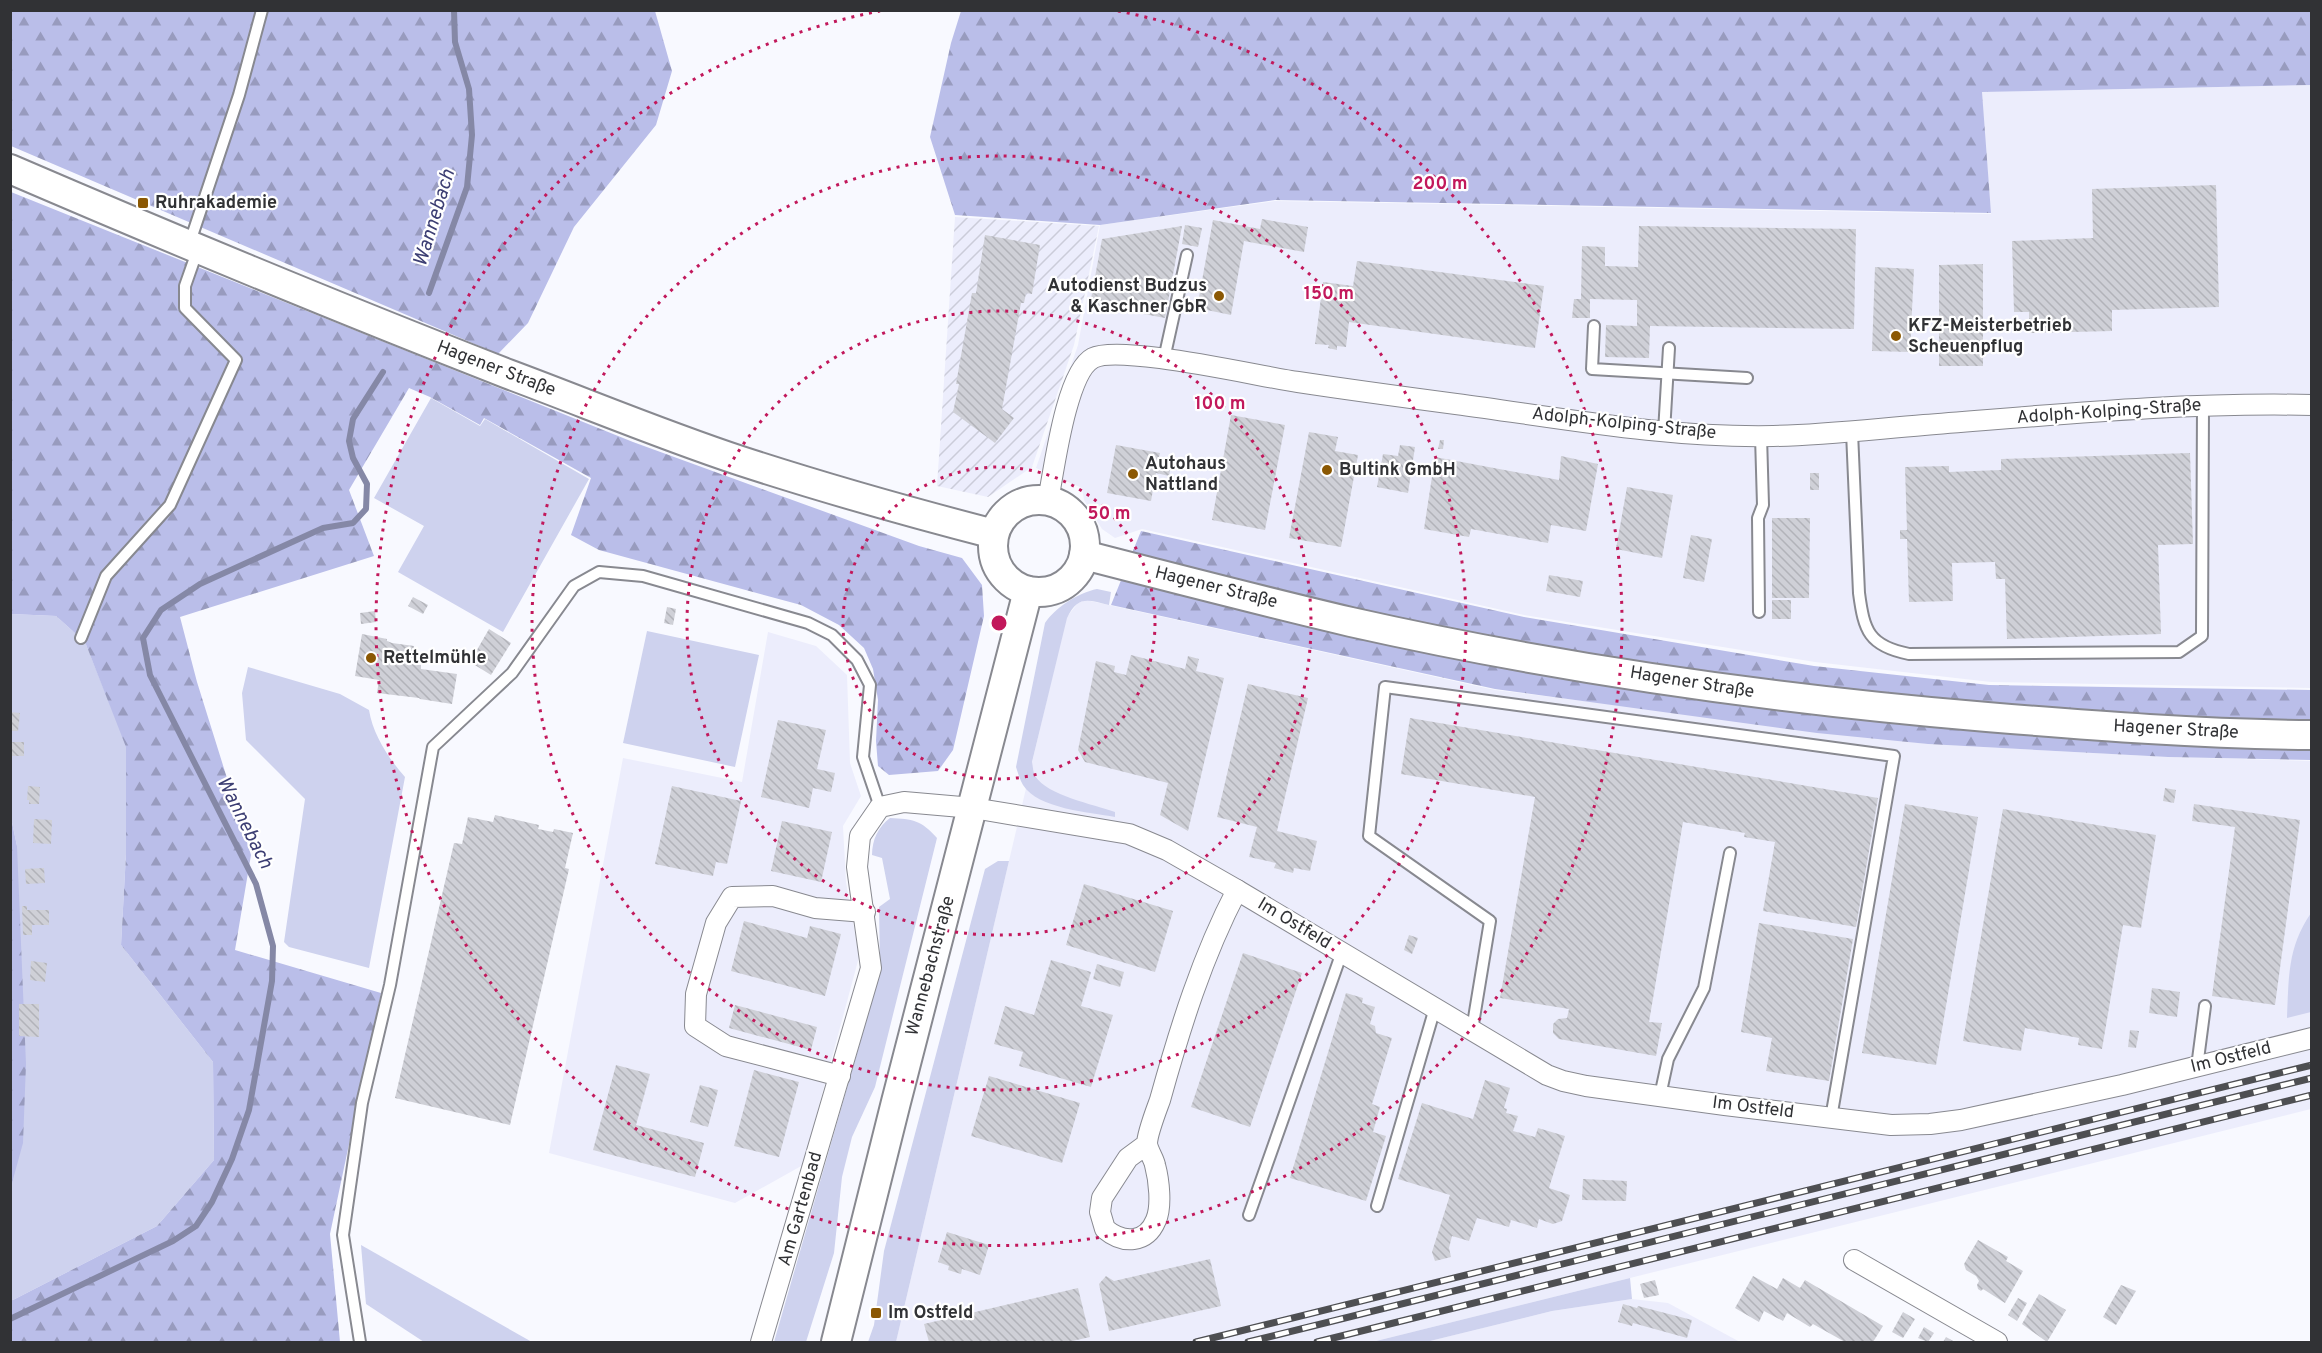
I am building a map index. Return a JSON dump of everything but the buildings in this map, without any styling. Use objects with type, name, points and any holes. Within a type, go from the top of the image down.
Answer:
[{"type":"main road","name":"Hagener Straße","points":[[10,169],[429,343],[661,432],[740,460],[883,504],[994,534]]},
{"type":"main road","points":[[1034,500],[1048,501],[1067,510],[1081,526],[1085,541],[1084,555],[1079,569],[1070,580],[1057,588],[1043,592],[1028,591],[1010,582],[998,566],[993,550],[994,534],[1000,521],[1021,503],[1034,500]]},
{"type":"main road","name":"Hagener Straße","points":[[1084,555],[1352,622],[1518,655],[1706,687],[1888,709],[2071,724],[2179,731],[2312,735]]},
{"type":"main road","name":"Wannebachstraße","points":[[836,1342],[1028,591]]},
{"type":"street","name":"Adolph-Kolping-Straße","points":[[1048,501],[1071,393],[1087,363],[1102,355],[1116,354],[1164,359],[1298,382],[1664,432],[1761,436],[1852,432],[2203,405],[2312,405]]},
{"type":"street","points":[[880,807],[904,802],[973,808]]},
{"type":"street","name":"Am Gartenbad","points":[[761,1342],[871,968],[857,867],[860,836],[880,807]]},
{"type":"street","name":"Im Ostfeld","points":[[973,808],[1135,835],[1167,850],[1238,890],[1547,1075],[1563,1081],[1660,1096],[1891,1125],[1939,1123],[2198,1067],[2312,1038]]},
{"type":"street","name":"Im Ostfeld","points":[[1147,1144],[1199,974],[1218,927],[1238,890]]},
{"type":"street","points":[[840,1076],[726,1046],[695,1026],[696,994],[716,923],[732,897],[773,896],[815,908],[865,912]]},
{"type":"street","points":[[1147,1144],[1156,1167],[1159,1205],[1157,1218],[1150,1231],[1140,1239],[1122,1239],[1105,1229],[1100,1212],[1102,1198],[1128,1158],[1147,1144]]},
{"type":"street","points":[[1854,1260],[1998,1342]]},
{"type":"lane","points":[[81,638],[106,576],[170,505],[236,360],[185,308],[185,286],[261,10]]},
{"type":"lane","points":[[1164,359],[1187,255]]},
{"type":"lane","points":[[1594,326],[1592,369],[1747,378]]},
{"type":"lane","points":[[1664,432],[1669,348]]},
{"type":"lane","points":[[1852,432],[1862,615],[1873,639],[1882,646],[1909,654],[2179,652],[2202,636],[2203,405]]},
{"type":"lane","points":[[1759,612],[1758,518],[1763,505],[1761,436]]},
{"type":"lane","points":[[360,1342],[343,1235],[362,1103],[390,985],[433,747],[512,673],[574,586],[599,572],[643,576],[808,623],[832,636],[857,660],[870,685],[863,757],[880,807]]},
{"type":"lane","points":[[1472,1030],[1490,921],[1369,836],[1385,687],[1894,756],[1831,1118]]},
{"type":"lane","points":[[1660,1096],[1668,1059],[1704,988],[1730,853]]},
{"type":"lane","points":[[1249,1215],[1342,952]]},
{"type":"lane","points":[[2198,1067],[2205,1006]]},
{"type":"lane","points":[[1377,1206],[1435,1008]]},
{"type":"shaded area","points":[[2311,85],[2311,688],[1991,682],[1815,662],[1524,615],[1142,529],[1115,538],[1102,529],[1084,500],[1082,488],[1036,468],[1078,345],[1100,225],[1275,201],[1991,214],[1981,92]]},
{"type":"shaded area","points":[[955,217],[1099,226],[1074,345],[1032,467],[988,497],[937,486]]},
{"type":"shaded area","points":[[431,398],[480,426],[485,419],[589,479],[503,632],[398,572],[424,526],[374,498]]},
{"type":"shaded area","points":[[1097,589],[1111,592],[1109,605],[1089,601],[1080,602],[1067,618],[1032,762],[1035,776],[1050,789],[1115,812],[1115,817],[1065,808],[1040,799],[1023,785],[1016,767],[1045,623],[1068,601]]},
{"type":"shaded area","points":[[1086,600],[1495,690],[1928,744],[2168,757],[2311,761],[2311,1109],[1372,1342],[896,1342],[1066,618],[1078,603]]},
{"type":"shaded area","points":[[11,614],[56,616],[85,642],[127,747],[126,854],[121,945],[213,1062],[214,1160],[157,1226],[11,1301],[10,1179],[12,1182],[17,846],[10,813]]},
{"type":"shaded area","points":[[647,631],[759,655],[735,767],[623,743]]},
{"type":"shaded area","points":[[768,632],[816,646],[847,675],[850,763],[861,796],[843,826],[846,882],[859,957],[803,1165],[735,1203],[549,1153],[623,758],[742,782]]},
{"type":"shaded area","points":[[248,667],[340,694],[369,710],[382,746],[405,777],[369,968],[289,947],[284,942],[305,799],[246,740],[242,693]]},
{"type":"shaded area","points":[[890,818],[916,822],[926,827],[937,838],[875,1087],[852,1137],[842,1177],[834,1253],[806,1342],[774,1342],[870,1008],[880,964],[879,907],[890,899],[882,858],[872,855],[872,849],[879,830]]},
{"type":"shaded area","points":[[998,861],[1009,861],[896,1342],[868,1342],[874,1325],[884,1251],[985,869]]},
{"type":"shaded area","points":[[2311,913],[2311,1012],[2287,1018],[2293,951]]},
{"type":"shaded area","points":[[361,1245],[532,1342],[424,1342],[366,1304]]},
{"type":"shaded area","points":[[1630,1278],[1632,1299],[1552,1311],[1426,1342],[1372,1342]]},
{"type":"shaded area","points":[[1632,1299],[1668,1303],[1740,1342],[1426,1342],[1552,1311]]},
{"type":"green space","points":[[11,11],[655,11],[672,71],[656,125],[574,227],[528,323],[498,354],[11,146]]},
{"type":"green space","points":[[961,11],[2311,11],[2311,85],[1982,92],[1991,213],[1275,200],[1100,225],[955,215],[930,137],[951,43]]},
{"type":"green space","points":[[11,192],[633,442],[919,546],[962,558],[982,585],[984,616],[953,750],[938,771],[889,775],[878,766],[876,741],[878,700],[873,669],[864,648],[839,625],[801,605],[599,550],[571,535],[591,478],[484,418],[480,425],[409,388],[349,490],[374,556],[180,617],[197,682],[251,855],[235,950],[381,993],[330,1234],[340,1342],[11,1342],[11,1301],[157,1226],[214,1160],[213,1062],[121,945],[126,854],[126,747],[85,642],[56,616],[11,614]]},
{"type":"green space","points":[[1141,531],[1524,617],[1814,666],[1989,685],[2311,690],[2311,760],[2168,757],[1928,744],[1817,733],[1495,689],[1111,605]]},
{"type":"green space","points":[[10,813],[17,846],[26,1064],[23,1143],[12,1183]]},
{"type":"waterway","name":"Wannebach","points":[[429,293],[467,187],[472,135],[469,89],[455,42],[454,10]]},
{"type":"waterway","name":"Wannebach","points":[[10,1319],[173,1241],[196,1226],[212,1202],[232,1159],[249,1110],[272,981],[273,946],[256,884],[150,675],[143,638],[161,610],[200,584],[323,528],[353,523],[366,509],[367,484],[353,458],[349,441],[353,419],[383,372]]},
{"type":"railway","points":[[1196,1342],[2312,1065]]},
{"type":"railway","points":[[1248,1342],[2312,1078]]},
{"type":"railway","points":[[1317,1342],[2312,1095]]},
{"type":"place","name":"Ruhrakademie","points":[[143,203]]},
{"type":"place","name":"Autodienst Budzus & Kaschner GbR","points":[[1219,296]]},
{"type":"place","name":"KFZ-Meisterbetrieb Scheuenpflug","points":[[1896,336]]},
{"type":"place","name":"Bultink GmbH","points":[[1327,470]]},
{"type":"place","name":"Autohaus Nattland","points":[[1133,474]]},
{"type":"place","name":"Rettelmühle","points":[[371,658]]},
{"type":"place","name":"Im Ostfeld","points":[[876,1313]]}]
